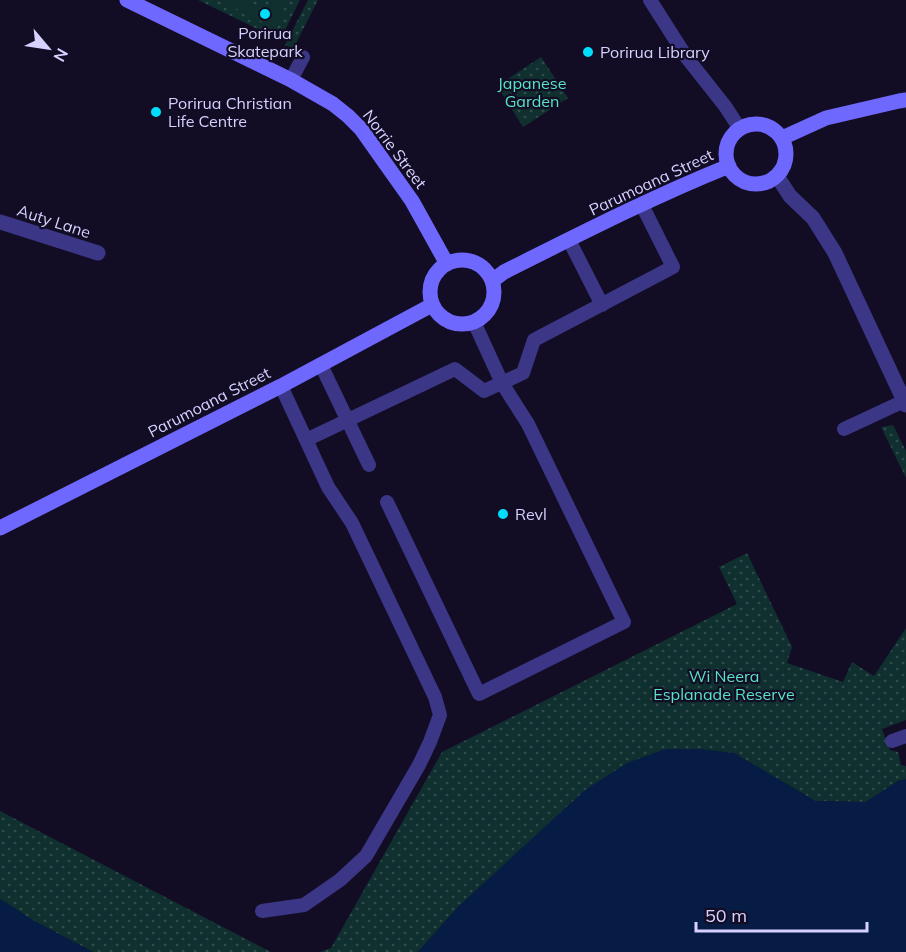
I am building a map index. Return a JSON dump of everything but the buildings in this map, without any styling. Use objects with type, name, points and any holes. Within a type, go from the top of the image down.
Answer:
[{"type":"main road","name":"Norrie Street","points":[[127,0],[333,104],[361,129],[412,201],[447,264]]},
{"type":"main road","points":[[782,138],[826,118],[906,100]]},
{"type":"main road","points":[[751,124],[761,124],[770,127],[782,138],[786,155],[784,166],[777,176],[760,184],[741,180],[734,174],[726,155],[728,144],[740,129],[751,124]]},
{"type":"main road","name":"Parumoana Street","points":[[492,281],[504,272],[569,240],[729,166]]},
{"type":"main road","points":[[459,260],[471,261],[482,267],[492,281],[494,293],[491,306],[484,316],[474,322],[462,325],[450,322],[440,316],[432,305],[430,293],[432,282],[438,271],[447,264],[459,260]]},
{"type":"main road","name":"Parumoana Street","points":[[0,528],[281,386],[432,305]]},
{"type":"street","points":[[777,176],[790,196],[813,218],[835,254],[905,403]]},
{"type":"street","name":"Auty Lane","points":[[0,222],[98,254]]},
{"type":"lane","points":[[650,0],[687,58],[740,129]]},
{"type":"lane","points":[[291,81],[303,57]]},
{"type":"lane","points":[[306,440],[455,369],[484,392],[523,373],[534,340],[673,267],[642,205]]},
{"type":"lane","points":[[569,240],[602,304]]},
{"type":"lane","points":[[387,502],[479,694],[624,622],[528,424],[502,383],[474,322]]},
{"type":"lane","points":[[321,364],[369,465]]},
{"type":"lane","points":[[262,911],[304,905],[340,880],[366,856],[419,765],[440,715],[435,697],[357,533],[328,487],[281,386]]},
{"type":"lane","points":[[844,429],[905,403]]},
{"type":"lane","points":[[892,741],[906,736]]},
{"type":"green space","points":[[198,0],[300,0],[280,40]]},
{"type":"green space","name":"Porirua Skatepark","points":[[219,0],[245,1],[265,10],[268,9],[272,0],[283,0],[284,12],[275,28]]},
{"type":"green space","points":[[308,0],[318,0],[293,49],[285,45]]},
{"type":"green space","name":"Japanese Garden","points":[[541,57],[568,98],[523,127],[497,86]]},
{"type":"green space","points":[[893,425],[906,451],[906,478],[881,427]]},
{"type":"green space","name":"Wi Neera Esplanade Reserve","points":[[747,553],[792,647],[787,663],[843,682],[852,662],[874,676],[906,628],[906,720],[882,729],[890,750],[898,752],[901,765],[906,766],[906,779],[898,781],[866,802],[815,801],[734,753],[460,905],[418,952],[320,952],[331,948],[442,752],[737,604],[719,567]]},
{"type":"green space","points":[[0,811],[271,952],[93,952],[34,921],[0,899]]},
{"type":"water","points":[[665,749],[701,749],[734,753],[815,801],[866,802],[898,781],[906,779],[906,952],[418,952],[460,905],[585,790],[627,763]]},
{"type":"water","points":[[0,899],[34,921],[93,952],[0,952]]},
{"type":"place","name":"Porirua Skatepark","points":[[265,14]]},
{"type":"place","name":"Porirua Library","points":[[588,52]]},
{"type":"place","name":"Porirua Christian Life Centre","points":[[156,112]]},
{"type":"place","name":"Revl","points":[[503,514]]}]
